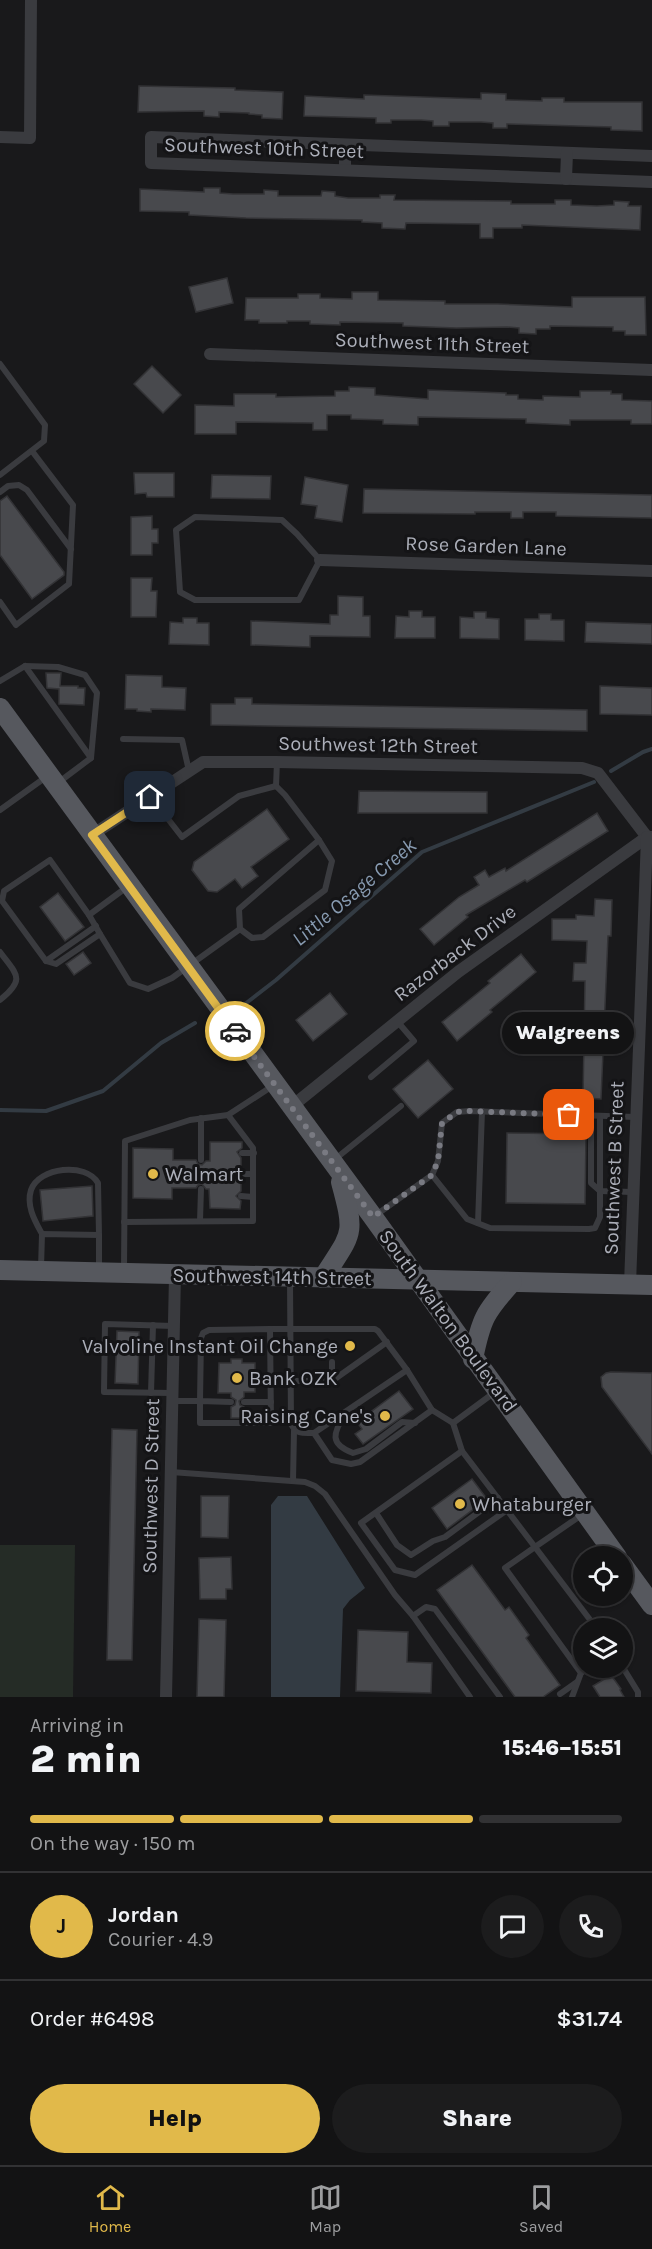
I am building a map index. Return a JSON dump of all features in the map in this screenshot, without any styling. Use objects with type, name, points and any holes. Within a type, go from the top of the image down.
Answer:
[{"type":"main road","name":"South Walton Boulevard","points":[[0,708],[334,1167],[373,1217],[416,1280],[609,1546]]},
{"type":"main road","points":[[323,1278],[346,1245],[350,1232],[350,1217],[334,1167]]},
{"type":"main road","name":"Southwest 14th Street","points":[[0,1270],[652,1285]]},
{"type":"main road","points":[[473,1359],[484,1316],[512,1282]]},
{"type":"main road","points":[[633,1579],[652,1605]]},
{"type":"street","points":[[0,137],[30,138],[31,0]]},
{"type":"street","name":"Southwest 10th Street","points":[[652,156],[151,137],[150,164],[652,182]]},
{"type":"street","points":[[345,144],[345,170]]},
{"type":"street","points":[[566,179],[567,153]]},
{"type":"street","name":"Southwest 11th Street","points":[[210,354],[652,370]]},
{"type":"street","name":"Rose Garden Lane","points":[[320,560],[652,571]]},
{"type":"street","name":"Southwest 12th Street","points":[[92,835],[203,762],[277,762],[582,768],[598,773],[650,837]]},
{"type":"street","name":"Razorback Drive","points":[[291,1107],[458,972],[650,837]]},
{"type":"street","name":"Southwest B Street","points":[[630,1284],[635,1117],[650,837]]},
{"type":"street","name":"Southwest D Street","points":[[166,1697],[175,1275]]},
{"type":"lane","points":[[0,363],[45,425],[44,441],[0,474]]},
{"type":"lane","points":[[0,602],[16,625],[69,584],[73,505],[32,451]]},
{"type":"lane","points":[[0,492],[8,486],[19,484],[27,490],[71,549]]},
{"type":"lane","points":[[195,517],[282,520],[320,560],[299,600],[195,600],[180,592],[176,530],[195,517]]},
{"type":"lane","points":[[25,666],[91,758]]},
{"type":"lane","points":[[0,681],[25,666],[58,667],[85,675],[97,693],[91,758]]},
{"type":"lane","points":[[123,739],[182,740],[189,772]]},
{"type":"lane","points":[[0,810],[91,758]]},
{"type":"lane","points":[[240,929],[252,938],[263,937],[325,890],[332,861],[319,840],[276,786],[277,762]]},
{"type":"lane","points":[[150,797],[182,837],[239,795],[276,786]]},
{"type":"lane","points":[[240,929],[239,909],[319,840]]},
{"type":"lane","points":[[100,934],[56,964],[46,961],[3,901],[4,891],[50,860],[89,915],[130,983],[139,988],[148,989],[172,978],[240,929]]},
{"type":"lane","points":[[89,915],[129,885]]},
{"type":"lane","points":[[46,961],[96,926]]},
{"type":"lane","points":[[0,952],[17,976],[17,984],[0,1000]]},
{"type":"lane","points":[[371,1077],[414,1041],[397,1021]]},
{"type":"lane","points":[[124,1274],[125,1142],[190,1120],[228,1115],[274,1084]]},
{"type":"lane","points":[[334,1167],[402,1106]]},
{"type":"lane","points":[[373,1217],[432,1175],[438,1161],[442,1123],[457,1112],[635,1117]]},
{"type":"lane","points":[[478,1223],[482,1112]]},
{"type":"lane","points":[[124,1222],[253,1221],[253,1148],[228,1115]]},
{"type":"lane","points":[[591,1116],[591,1183],[600,1191],[632,1192]]},
{"type":"lane","points":[[432,1175],[467,1219],[490,1228],[595,1228],[598,1223],[600,1191],[600,1116]]},
{"type":"lane","points":[[201,1118],[201,1160]]},
{"type":"lane","points":[[201,1152],[210,1152]]},
{"type":"lane","points":[[242,1153],[254,1153]]},
{"type":"lane","points":[[41,1271],[42,1234],[31,1212],[31,1191],[35,1184],[50,1174],[77,1169],[89,1173],[98,1183],[99,1273]]},
{"type":"lane","points":[[241,1174],[253,1174]]},
{"type":"lane","points":[[200,1221],[201,1192],[209,1196]]},
{"type":"lane","points":[[241,1196],[253,1197]]},
{"type":"lane","points":[[42,1234],[99,1235]]},
{"type":"lane","points":[[290,1277],[293,1481]]},
{"type":"lane","points":[[174,1326],[105,1324],[104,1392],[150,1393],[200,1401],[231,1402]]},
{"type":"lane","points":[[150,1393],[153,1325]]},
{"type":"lane","points":[[270,1329],[271,1423],[200,1423],[201,1338],[203,1333],[209,1330],[270,1329],[290,1329],[332,1332],[375,1329],[407,1370],[432,1410],[453,1423],[462,1451],[589,1618]]},
{"type":"lane","points":[[291,1381],[332,1381],[387,1342]]},
{"type":"lane","points":[[332,1362],[332,1381]]},
{"type":"lane","points":[[294,1431],[314,1433],[407,1370]]},
{"type":"lane","points":[[453,1423],[498,1390]]},
{"type":"lane","points":[[244,1402],[271,1402]]},
{"type":"lane","points":[[314,1433],[332,1460],[351,1464],[360,1462],[432,1410]]},
{"type":"lane","points":[[346,1411],[336,1429],[335,1437],[341,1447],[354,1453],[366,1449],[402,1422],[415,1423]]},
{"type":"lane","points":[[462,1451],[361,1523],[395,1570],[415,1575],[507,1510]]},
{"type":"lane","points":[[171,1472],[293,1481],[311,1484],[321,1489],[470,1697]]},
{"type":"lane","points":[[376,1513],[397,1545],[411,1555],[433,1541],[445,1537],[498,1498]]},
{"type":"lane","points":[[573,1662],[505,1568],[585,1512]]},
{"type":"lane","points":[[413,1616],[426,1607],[435,1609],[501,1697]]},
{"type":"lane","points":[[572,1697],[579,1678]]},
{"type":"lane","points":[[629,1678],[638,1694],[630,1697]]},
{"type":"lane","points":[[560,1694],[578,1681]]},
{"type":"shaded area","points":[[278,1496],[307,1496],[365,1588],[343,1609],[340,1697],[271,1697],[271,1505]]},
{"type":"shaded area","points":[[0,1545],[75,1545],[73,1697],[0,1697]]},
{"type":"building","points":[[139,86],[235,88],[235,90],[283,92],[282,119],[262,118],[262,115],[249,113],[219,112],[219,117],[204,116],[204,111],[138,112]]},
{"type":"building","points":[[481,93],[506,94],[506,100],[542,101],[542,98],[564,98],[564,102],[642,102],[642,131],[611,130],[611,127],[507,124],[507,128],[493,128],[493,123],[481,122],[449,122],[449,126],[433,126],[433,121],[421,120],[391,120],[391,123],[376,123],[376,118],[304,116],[305,96],[364,99],[364,95],[481,99]]},
{"type":"building","points":[[204,188],[220,188],[220,193],[233,194],[264,194],[264,190],[278,191],[278,196],[321,196],[322,191],[335,192],[335,196],[348,198],[380,198],[380,195],[395,195],[394,200],[511,201],[511,204],[555,204],[555,200],[571,200],[571,205],[597,206],[614,205],[614,201],[629,202],[628,206],[641,206],[640,230],[522,225],[522,228],[493,228],[493,238],[480,238],[480,224],[406,223],[405,229],[382,228],[382,223],[362,222],[362,220],[246,218],[189,215],[189,212],[140,211],[140,189],[204,192]]},
{"type":"building","points":[[227,278],[233,303],[196,312],[189,287]]},
{"type":"building","points":[[352,292],[378,292],[378,300],[572,307],[572,297],[645,297],[646,335],[625,335],[625,331],[613,331],[613,327],[550,326],[550,329],[536,329],[536,334],[519,333],[519,328],[507,327],[456,328],[403,326],[403,323],[340,322],[340,325],[310,324],[310,321],[259,323],[259,320],[245,320],[246,298],[298,298],[298,294],[320,294],[320,298],[352,299]]},
{"type":"building","points":[[152,366],[181,395],[163,413],[134,384]]},
{"type":"building","points":[[349,387],[375,388],[375,395],[428,399],[428,390],[506,393],[506,395],[518,395],[518,399],[543,400],[543,396],[580,397],[580,391],[611,391],[611,394],[622,394],[622,400],[652,401],[652,424],[631,424],[631,420],[570,420],[570,425],[526,423],[526,419],[418,417],[418,425],[383,424],[383,420],[351,419],[351,415],[327,415],[327,430],[313,430],[313,423],[236,422],[236,434],[195,434],[195,405],[234,406],[234,394],[276,394],[276,397],[335,396],[335,391],[349,391]]},
{"type":"building","points":[[134,473],[174,473],[174,497],[147,497],[146,493],[135,494]]},
{"type":"building","points":[[212,475],[271,476],[270,499],[211,498]]},
{"type":"building","points":[[305,477],[348,485],[342,522],[315,518],[317,506],[301,504]]},
{"type":"building","points":[[364,489],[652,495],[652,518],[556,516],[556,512],[523,512],[523,518],[511,518],[511,512],[363,513]]},
{"type":"building","points":[[7,496],[64,572],[64,575],[32,599],[0,555],[0,501]]},
{"type":"building","points":[[152,516],[152,529],[158,529],[158,543],[152,543],[152,555],[131,555],[131,517]]},
{"type":"building","points":[[131,578],[152,578],[151,591],[157,591],[156,617],[131,617]]},
{"type":"building","points":[[338,596],[363,597],[363,616],[370,616],[370,637],[310,636],[310,647],[251,645],[251,621],[330,624],[330,615],[338,615]]},
{"type":"building","points":[[409,611],[422,611],[422,617],[435,617],[435,638],[395,638],[396,616],[409,617]]},
{"type":"building","points":[[474,612],[486,612],[486,618],[499,619],[499,639],[460,638],[460,617],[474,618]]},
{"type":"building","points":[[539,614],[551,614],[551,620],[564,620],[564,641],[525,640],[525,619],[539,619]]},
{"type":"building","points":[[183,618],[197,618],[197,623],[209,623],[209,645],[169,644],[170,622],[183,623]]},
{"type":"building","points":[[586,622],[652,624],[652,644],[585,642]]},
{"type":"building","points":[[46,673],[61,673],[60,686],[85,688],[84,705],[59,704],[59,689],[47,688]]},
{"type":"building","points":[[126,675],[162,676],[162,687],[186,688],[185,710],[151,709],[151,712],[125,709]]},
{"type":"building","points":[[600,686],[652,688],[652,715],[600,714]]},
{"type":"building","points":[[235,698],[252,698],[252,704],[587,710],[587,731],[211,725],[211,704],[235,704]]},
{"type":"building","points":[[359,791],[487,792],[487,813],[358,813]]},
{"type":"building","points":[[267,809],[289,839],[251,867],[258,876],[242,888],[235,879],[217,892],[208,891],[192,870],[194,862]]},
{"type":"building","points":[[597,813],[608,831],[527,882],[525,880],[466,915],[468,917],[434,945],[420,929],[459,897],[479,885],[474,877],[485,870],[489,877],[505,868],[506,871]]},
{"type":"building","points":[[58,893],[84,927],[65,941],[40,907]]},
{"type":"building","points":[[595,899],[612,900],[611,936],[608,936],[601,1099],[583,1098],[585,981],[573,981],[574,963],[586,963],[587,941],[552,940],[552,919],[576,919],[576,915],[594,916]]},
{"type":"building","points":[[83,952],[91,963],[74,975],[66,964]]},
{"type":"building","points":[[521,954],[536,972],[457,1041],[442,1022]]},
{"type":"building","points":[[330,993],[347,1014],[313,1041],[296,1020]]},
{"type":"building","points":[[428,1060],[453,1089],[418,1118],[393,1089]]},
{"type":"building","points":[[507,1133],[586,1134],[585,1204],[506,1203]]},
{"type":"building","points":[[210,1142],[242,1142],[242,1148],[237,1152],[241,1158],[241,1169],[236,1173],[241,1179],[241,1191],[236,1196],[241,1201],[240,1209],[210,1208],[209,1189],[202,1184],[196,1188],[172,1188],[172,1199],[133,1198],[133,1148],[173,1149],[173,1160],[196,1160],[202,1165],[210,1161]]},
{"type":"building","points":[[92,1186],[93,1216],[43,1221],[40,1190]]},
{"type":"building","points":[[117,1331],[139,1332],[138,1384],[115,1383]]},
{"type":"building","name":"Bank OZK","points":[[231,1359],[242,1359],[242,1363],[255,1363],[255,1392],[244,1392],[244,1397],[239,1401],[244,1407],[244,1418],[231,1418],[231,1407],[235,1405],[236,1400],[231,1397],[231,1393],[218,1393],[219,1363],[231,1363]]},
{"type":"building","points":[[611,1372],[652,1373],[652,1454],[602,1387],[601,1377]]},
{"type":"building","name":"Raising Cane's","points":[[399,1391],[413,1409],[363,1444],[355,1434],[362,1429],[357,1422]]},
{"type":"building","points":[[112,1429],[137,1430],[132,1660],[107,1660]]},
{"type":"building","name":"Whataburger","points":[[472,1479],[487,1499],[447,1529],[432,1508]]},
{"type":"building","points":[[201,1496],[229,1496],[228,1538],[201,1537]]},
{"type":"building","points":[[231,1557],[232,1589],[226,1589],[226,1599],[200,1599],[199,1558]]},
{"type":"building","points":[[472,1565],[505,1610],[509,1607],[529,1635],[526,1638],[560,1685],[543,1697],[515,1697],[437,1590]]},
{"type":"building","points":[[199,1619],[226,1620],[224,1697],[197,1697]]},
{"type":"building","points":[[358,1630],[408,1632],[407,1662],[432,1663],[431,1693],[356,1691]]},
{"type":"building","points":[[606,1678],[613,1678],[624,1697],[600,1697],[593,1686]]},
{"type":"waterway","name":"Little Osage Creek","points":[[611,771],[652,749]]},
{"type":"waterway","name":"Little Osage Creek","points":[[245,1004],[276,980],[422,852],[594,782]]},
{"type":"waterway","name":"Little Osage Creek","points":[[0,1110],[46,1111],[103,1091],[161,1043],[195,1023]]},
{"type":"way so far","points":[[235,1031],[373,1217],[432,1175],[438,1161],[442,1123],[457,1112],[569,1115]]},
{"type":"place","name":"Walgreens","points":[[569,1115]]},
{"type":"place","name":"Walmart","points":[[153,1174]]},
{"type":"place","name":"Valvoline Instant Oil Change","points":[[350,1346]]},
{"type":"place","name":"Bank OZK","points":[[237,1378]]},
{"type":"place","name":"Raising Cane's","points":[[385,1416]]},
{"type":"place","name":"Whataburger","points":[[460,1504]]},
{"type":"route","points":[[150,797],[92,835],[235,1031]]}]
